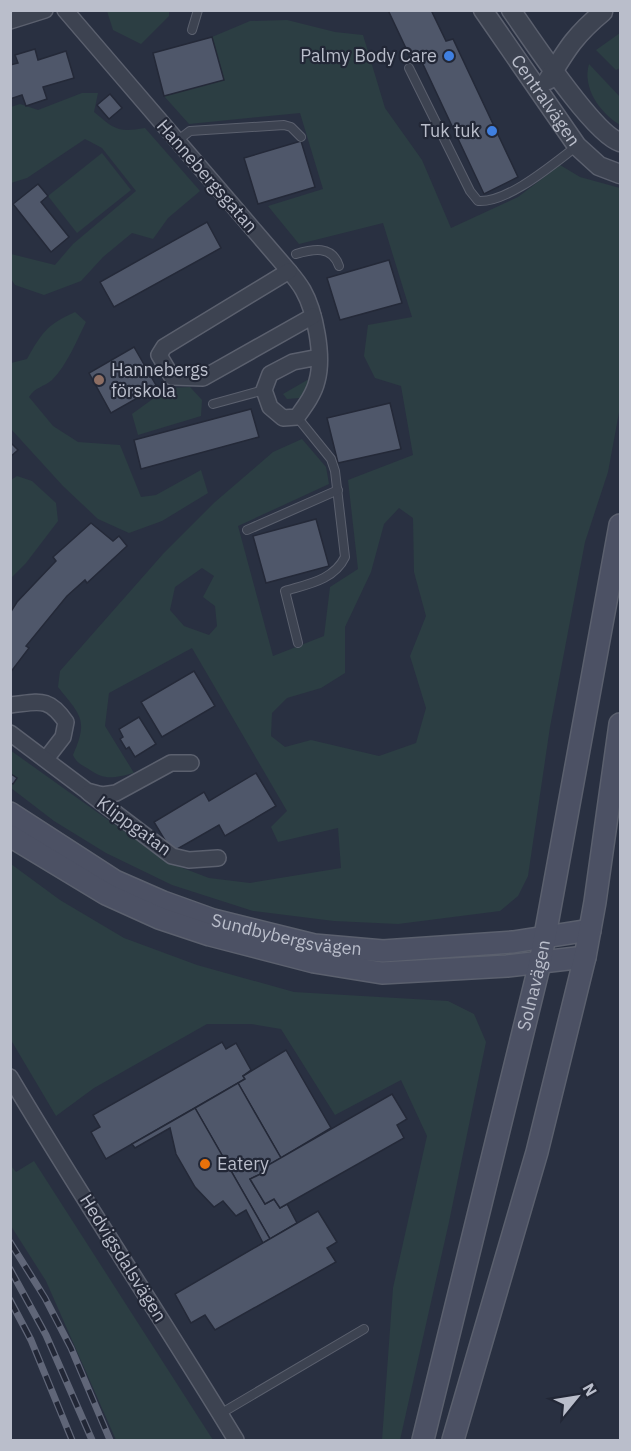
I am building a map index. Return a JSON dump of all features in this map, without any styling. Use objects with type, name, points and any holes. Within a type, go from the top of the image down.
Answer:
[{"type":"main road","name":"Solnavägen","points":[[423,1440],[540,963],[621,525]]},
{"type":"main road","points":[[453,1440],[537,1152],[585,957],[621,724]]},
{"type":"main road","name":"Sundbybergsvägen","points":[[10,813],[115,881],[163,903],[213,920],[314,945],[384,951],[544,938],[590,930]]},
{"type":"main road","name":"Sundbybergsvägen","points":[[10,836],[106,894],[159,918],[210,935],[314,962],[381,973],[507,966],[585,957]]},
{"type":"street","points":[[10,21],[45,10]]},
{"type":"street","name":"Hannebergsgatan","points":[[65,10],[303,290],[313,316],[319,357],[318,380],[309,400],[297,417]]},
{"type":"street","name":"Centralvägen","points":[[483,10],[577,146],[599,166],[621,174]]},
{"type":"street","name":"Centralvägen","points":[[511,10],[554,71],[599,128],[613,140],[621,142]]},
{"type":"street","points":[[540,92],[570,44],[604,11]]},
{"type":"street","points":[[289,271],[164,346],[159,355],[172,377],[203,378],[313,316]]},
{"type":"street","points":[[297,417],[283,418],[270,407],[264,390],[270,374],[293,363],[319,357]]},
{"type":"street","points":[[10,705],[42,702],[56,707],[66,722],[63,737],[46,759]]},
{"type":"street","name":"Klippgatan","points":[[10,733],[172,856],[189,860],[218,858]]},
{"type":"street","name":"Klippgatan","points":[[87,791],[102,795],[116,794],[171,763],[191,763]]},
{"type":"street","name":"Hedvigsdalsvägen","points":[[10,1077],[236,1440]]},
{"type":"lane","points":[[192,30],[198,10]]},
{"type":"lane","points":[[409,68],[470,191],[478,201],[486,201],[528,183],[577,146]]},
{"type":"lane","points":[[177,141],[190,131],[284,125],[291,127],[301,138]]},
{"type":"lane","points":[[296,254],[313,249],[330,252],[339,266]]},
{"type":"lane","points":[[213,404],[264,390]]},
{"type":"lane","points":[[297,417],[331,459],[338,490],[345,557],[340,567],[322,580],[285,591],[298,643]]},
{"type":"lane","points":[[247,530],[338,490]]},
{"type":"lane","points":[[220,1414],[364,1329]]},
{"type":"shaded area","points":[[107,11],[169,11],[169,16],[141,44],[113,30]]},
{"type":"shaded area","points":[[287,20],[335,32],[363,35],[385,108],[422,160],[451,228],[518,197],[560,165],[580,177],[620,188],[620,407],[608,472],[585,542],[550,727],[528,876],[518,896],[500,911],[398,924],[334,921],[253,911],[172,885],[106,853],[54,821],[11,788],[10,750],[167,862],[209,878],[250,883],[341,868],[338,828],[278,842],[271,827],[287,811],[192,648],[109,693],[105,726],[134,773],[104,777],[77,761],[73,755],[80,733],[80,718],[58,687],[60,671],[163,554],[215,502],[273,452],[302,439],[326,467],[329,484],[238,526],[273,656],[324,636],[330,587],[358,569],[348,480],[413,455],[401,386],[375,378],[364,356],[368,325],[412,317],[383,223],[299,244],[268,206],[323,189],[300,113],[189,124],[164,96],[223,80],[212,37],[250,21]],"holes":[[[399,508],[413,518],[414,572],[426,616],[410,656],[426,708],[416,743],[379,756],[311,740],[285,747],[271,736],[272,713],[287,698],[321,688],[345,673],[345,627],[371,572],[384,524]],[[202,568],[214,576],[203,597],[215,606],[217,626],[209,635],[184,626],[170,610],[175,587]]]},
{"type":"shaded area","points":[[620,33],[620,68],[616,70],[596,50]]},
{"type":"shaded area","points":[[589,64],[620,97],[620,125],[606,114],[594,99],[588,82]]},
{"type":"shaded area","points":[[82,93],[98,93],[94,112],[112,126],[122,130],[145,128],[200,191],[168,218],[153,239],[132,233],[103,257],[81,281],[44,295],[15,285],[11,279],[11,254],[55,265],[73,244],[136,191],[102,148],[85,139],[27,178],[11,183],[11,107],[20,104],[38,110]]},
{"type":"shaded area","points":[[102,153],[131,190],[77,233],[48,196]]},
{"type":"shaded area","points":[[75,312],[86,322],[71,352],[52,380],[34,391],[29,397],[53,426],[78,442],[120,445],[141,497],[156,495],[201,470],[208,493],[162,521],[129,533],[98,519],[63,486],[11,429],[11,363],[27,359],[51,326]]},
{"type":"shaded area","points":[[309,379],[303,395],[299,398],[287,399],[283,394]]},
{"type":"shaded area","points":[[190,387],[202,400],[201,416],[138,435],[132,414],[168,388]]},
{"type":"shaded area","points":[[17,476],[32,481],[56,503],[58,521],[26,563],[11,578],[11,480]]},
{"type":"shaded area","points":[[11,864],[60,900],[124,938],[197,965],[294,992],[448,1001],[474,1014],[486,1042],[449,1222],[400,1440],[382,1440],[393,1288],[427,1136],[401,1080],[335,1115],[281,1029],[251,1024],[207,1024],[94,1088],[56,1116],[11,1040]]},
{"type":"shaded area","points":[[34,1161],[213,1440],[116,1440],[46,1281],[11,1226],[11,1166],[16,1172]]},
{"type":"building","points":[[388,10],[431,10],[446,41],[453,39],[518,177],[484,194],[420,58],[412,61]]},
{"type":"building","points":[[212,37],[224,80],[164,96],[153,53]]},
{"type":"building","points":[[35,49],[38,60],[66,51],[74,78],[43,87],[47,99],[26,106],[22,95],[10,99],[10,65],[18,63],[15,55]]},
{"type":"building","points":[[110,94],[122,108],[109,119],[97,105]]},
{"type":"building","points":[[301,141],[315,187],[258,204],[244,158]]},
{"type":"building","points":[[38,184],[48,196],[41,202],[69,237],[51,252],[13,204]]},
{"type":"building","points":[[207,222],[221,248],[114,307],[100,282]]},
{"type":"building","points":[[389,260],[402,303],[340,320],[327,278]]},
{"type":"building","points":[[134,347],[157,387],[111,413],[89,373]]},
{"type":"building","points":[[390,403],[401,449],[338,463],[327,418]]},
{"type":"building","points":[[251,409],[259,437],[141,469],[134,440]]},
{"type":"building","points":[[10,442],[18,450],[10,457]]},
{"type":"building","points":[[316,519],[329,566],[266,583],[253,536]]},
{"type":"building","points":[[91,523],[113,541],[119,536],[127,546],[87,583],[85,580],[67,596],[26,646],[29,648],[10,673],[10,613],[17,602],[56,561],[53,557]]},
{"type":"building","points":[[194,671],[215,706],[162,737],[141,702]]},
{"type":"building","points":[[139,717],[156,744],[135,757],[120,739],[123,737],[119,729]]},
{"type":"building","points":[[256,773],[276,806],[225,836],[219,825],[172,852],[154,822],[204,792],[209,801]]},
{"type":"building","points":[[11,774],[17,778],[13,784],[10,782]]},
{"type":"building","points":[[222,1042],[226,1049],[236,1043],[251,1070],[243,1076],[245,1079],[106,1159],[91,1132],[100,1127],[93,1115]]},
{"type":"building","points":[[286,1050],[331,1128],[281,1158],[238,1083],[245,1079],[243,1076]]},
{"type":"building","points":[[238,1083],[281,1158],[263,1168],[265,1172],[250,1179],[265,1204],[274,1199],[280,1208],[287,1204],[297,1223],[270,1239],[195,1108]]},
{"type":"building","points":[[392,1094],[407,1119],[397,1125],[404,1138],[280,1208],[274,1199],[265,1204],[250,1179],[265,1172],[263,1168]]},
{"type":"building","points":[[195,1108],[270,1239],[263,1243],[246,1210],[236,1216],[223,1201],[214,1207],[195,1187],[176,1154],[170,1128],[135,1148],[132,1144]]},
{"type":"building","points":[[318,1211],[337,1242],[327,1248],[336,1262],[215,1330],[205,1315],[191,1323],[175,1294]]},
{"type":"railway","points":[[10,1242],[45,1298],[71,1348],[110,1440]]},
{"type":"railway","points":[[10,1269],[46,1335],[92,1440]]},
{"type":"railway","points":[[10,1300],[31,1340],[72,1440]]},
{"type":"place","name":"Palmy Body Care","points":[[449,56]]},
{"type":"place","name":"Tuk tuk","points":[[492,131]]},
{"type":"place","name":"Hannebergs förskola","points":[[99,380]]},
{"type":"place","name":"Eatery","points":[[205,1164]]}]
